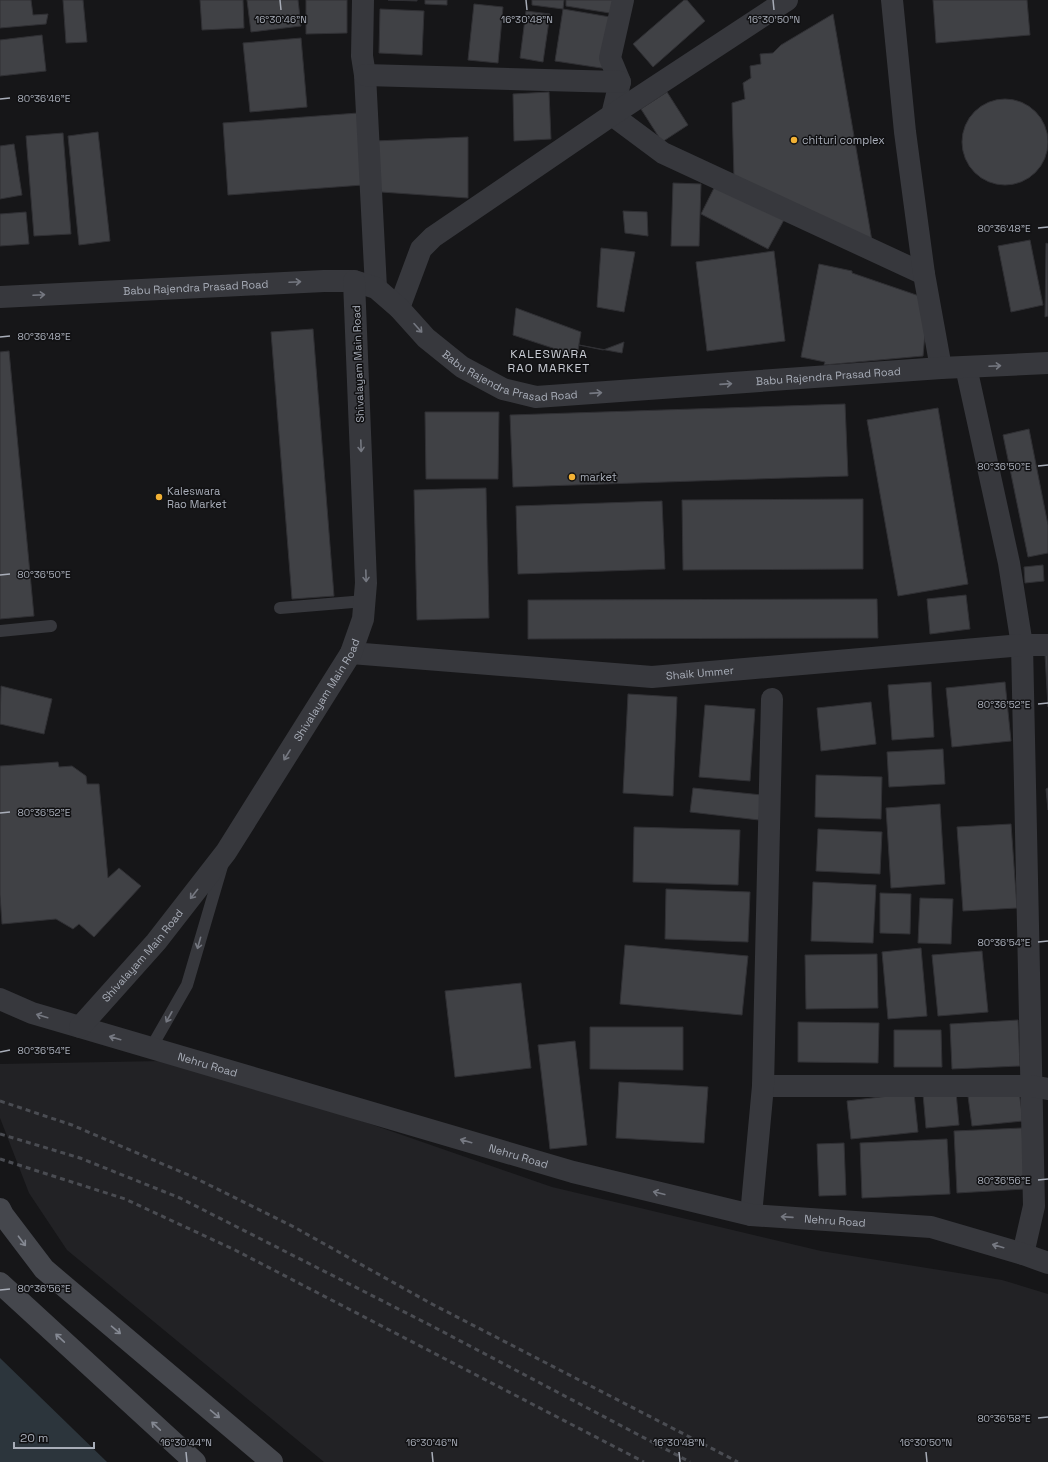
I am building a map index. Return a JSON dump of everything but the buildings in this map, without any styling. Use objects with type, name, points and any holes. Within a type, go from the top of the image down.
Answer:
[{"type":"main road","points":[[0,1209],[44,1269],[272,1462]]},
{"type":"main road","points":[[0,1283],[195,1462]]},
{"type":"street","points":[[363,0],[362,56],[365,75],[376,288]]},
{"type":"street","points":[[612,115],[620,82],[610,58],[623,0]]},
{"type":"street","points":[[399,308],[420,249],[432,236],[787,0]]},
{"type":"street","points":[[892,0],[905,132],[924,274],[941,368]]},
{"type":"street","points":[[365,75],[620,82]]},
{"type":"street","points":[[612,115],[663,153],[924,274]]},
{"type":"street","name":"Babu Rajendra Prasad Road","points":[[0,297],[324,281],[354,281],[376,288],[399,308],[426,338],[462,367],[503,389],[536,397],[941,368],[1048,363]]},
{"type":"street","name":"Shivalayam Main Road","points":[[80,1027],[156,942],[226,852],[351,653],[364,619],[366,583],[354,281]]},
{"type":"street","points":[[966,367],[1009,563],[1022,645],[1040,1088],[1034,1206],[1023,1254]]},
{"type":"street","name":"Shaik Ummer","points":[[351,653],[652,677],[1022,645],[1048,645]]},
{"type":"street","points":[[751,1215],[763,1086],[772,699]]},
{"type":"street","name":"Nehru Road","points":[[0,999],[32,1013],[573,1172],[751,1215],[931,1227],[1023,1254],[1048,1263]]},
{"type":"street","points":[[763,1086],[1040,1088]]},
{"type":"lane","points":[[280,608],[365,601]]},
{"type":"lane","points":[[0,632],[51,626]]},
{"type":"lane","points":[[151,1048],[187,985],[226,852]]},
{"type":"shaded area","points":[[162,1061],[235,1077],[552,1187],[821,1251],[1002,1280],[1048,1294],[1048,1462],[324,1462],[67,1250],[29,1193],[0,1118],[0,1064]]},
{"type":"shaded area","points":[[0,1358],[107,1462],[0,1462]]},
{"type":"railway","points":[[0,1101],[72,1125],[193,1177],[294,1227],[430,1303],[738,1462]]},
{"type":"railway","points":[[0,1134],[80,1158],[180,1198],[430,1325],[690,1462]]},
{"type":"railway","points":[[0,1159],[125,1199],[235,1250],[644,1462]]},
{"type":"place","name":"chituri complex","points":[[794,140]]},
{"type":"place","name":"market","points":[[572,477]]},
{"type":"place","name":"Kaleswara Rao Market","points":[[159,497]]},
{"type":"district","name":"KALESWARA RAO MARKET","points":[[549,361]]}]
